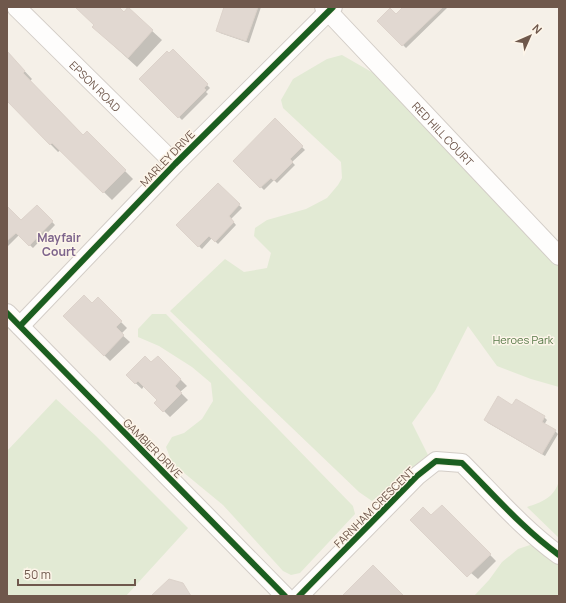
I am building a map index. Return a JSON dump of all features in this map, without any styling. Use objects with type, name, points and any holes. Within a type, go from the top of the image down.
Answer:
[{"type":"street","name":"EPSON ROAD","points":[[16,7],[175,164]]},
{"type":"street","name":"MARLEY DRIVE","points":[[20,326],[175,164],[328,8]]},
{"type":"street","name":"RED HILL COURT","points":[[328,8],[559,256]]},
{"type":"street","name":"GAMBIER DRIVE","points":[[7,313],[285,596]]},
{"type":"street","name":"FARNHAM CRESCENT","points":[[299,596],[417,476],[436,461],[462,464],[543,544],[559,556]]},
{"type":"green space","name":"Heroes Park","points":[[342,55],[375,74],[559,257],[559,387],[531,379],[497,366],[468,326],[435,391],[412,423],[428,455],[372,501],[359,492],[170,311],[225,259],[244,272],[267,268],[271,253],[254,236],[255,228],[267,220],[306,209],[327,198],[338,185],[342,178],[341,162],[283,108],[281,100],[293,79],[327,59]]},
{"type":"green space","points":[[152,314],[166,314],[353,506],[355,514],[300,573],[291,575],[283,571],[223,505],[172,463],[166,447],[172,437],[184,433],[202,419],[213,401],[211,383],[192,367],[159,346],[138,337],[138,329]]},
{"type":"green space","points":[[56,399],[96,436],[188,528],[126,596],[7,596],[7,451]]},
{"type":"green space","points":[[559,481],[559,538],[527,507],[542,501],[551,495],[557,487]]},
{"type":"green space","points":[[530,545],[546,549],[559,559],[559,596],[474,596],[489,580],[502,562],[518,549]]},
{"type":"building","points":[[75,7],[119,7],[124,12],[128,7],[153,30],[128,58],[92,27],[94,25]]},
{"type":"building","points":[[224,7],[258,7],[246,41],[216,31]]},
{"type":"building","points":[[403,7],[443,7],[402,46],[377,21],[390,8],[396,14]]},
{"type":"building","points":[[173,49],[208,84],[204,88],[206,90],[178,118],[139,79],[167,51],[169,53]]},
{"type":"building","points":[[7,51],[25,71],[23,73],[83,135],[87,131],[126,170],[103,193],[52,143],[50,145],[7,101]]},
{"type":"building","points":[[275,118],[303,146],[290,159],[293,162],[274,181],[271,178],[260,188],[233,161]]},
{"type":"building","points":[[218,183],[240,204],[229,216],[234,222],[215,242],[209,236],[198,247],[176,225]]},
{"type":"building","points":[[37,205],[53,221],[29,246],[16,233],[7,241],[7,206],[21,220]]},
{"type":"building","points":[[84,295],[92,303],[98,297],[122,321],[116,327],[124,335],[104,356],[63,316]]},
{"type":"building","points":[[145,356],[151,362],[158,356],[181,379],[175,386],[182,393],[163,412],[154,403],[157,400],[138,381],[135,384],[126,375]]},
{"type":"building","points":[[498,396],[512,405],[516,399],[545,416],[542,422],[556,430],[542,454],[484,420]]},
{"type":"building","points":[[442,505],[491,554],[467,577],[410,520],[423,507],[431,515]]},
{"type":"building","points":[[373,565],[404,596],[342,596]]},
{"type":"building","points":[[169,579],[183,583],[191,596],[151,596]]},
{"type":"cycle path","points":[[20,326],[175,164],[333,7]]},
{"type":"cycle path","points":[[7,313],[285,596]]},
{"type":"cycle path","points":[[299,596],[417,476],[436,461],[462,463],[521,523],[559,555]]},
{"type":"district","name":"Mayfair Court","points":[[59,244]]}]
